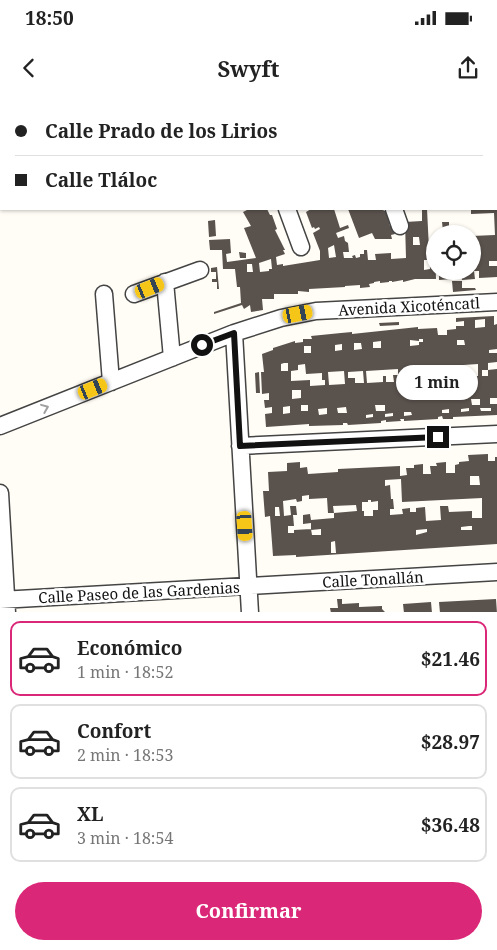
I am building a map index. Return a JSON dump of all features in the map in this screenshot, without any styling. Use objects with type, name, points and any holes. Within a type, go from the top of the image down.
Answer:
[{"type":"street","points":[[287,210],[301,247]]},
{"type":"street","points":[[394,210],[400,226]]},
{"type":"street","points":[[134,294],[200,270]]},
{"type":"street","points":[[165,282],[172,358]]},
{"type":"street","points":[[104,294],[111,382]]},
{"type":"street","name":"Avenida Xicoténcatl","points":[[0,426],[234,333],[281,318],[316,311],[497,302]]},
{"type":"street","points":[[234,333],[250,612]]},
{"type":"street","points":[[240,446],[497,434]]},
{"type":"street","points":[[0,493],[4,604]]},
{"type":"street","name":"Calle Tonallán","points":[[249,585],[497,572]]},
{"type":"street","name":"Calle Paseo de las Gardenias","points":[[4,604],[249,585]]},
{"type":"building","points":[[247,210],[268,210],[272,215],[277,229],[275,230],[285,250],[283,250],[285,254],[276,257],[277,265],[283,264],[283,266],[320,260],[320,251],[313,233],[320,229],[319,227],[312,228],[306,212],[309,210],[334,210],[340,228],[348,225],[349,228],[336,233],[338,238],[344,236],[345,241],[348,243],[349,252],[343,252],[344,258],[353,258],[352,256],[355,255],[356,258],[360,257],[360,254],[364,254],[364,250],[367,250],[368,260],[376,260],[375,254],[391,253],[391,259],[406,258],[405,222],[422,221],[422,210],[427,210],[426,260],[424,260],[426,279],[380,283],[380,281],[369,284],[370,287],[360,288],[360,285],[345,286],[309,289],[309,292],[298,291],[298,294],[274,294],[274,299],[262,299],[263,310],[251,312],[250,305],[244,309],[242,305],[214,314],[214,312],[241,303],[240,287],[237,287],[235,269],[223,269],[222,250],[210,250],[209,240],[230,239],[231,253],[226,254],[227,262],[256,258],[244,228],[251,226],[243,212]],"holes":[[[413,237],[419,237],[420,245],[413,245]],[[334,245],[336,257],[329,258],[328,248]],[[271,259],[272,269],[260,272],[259,263]],[[247,264],[252,264],[253,272],[247,272]]]},
{"type":"building","points":[[348,210],[386,211],[390,226],[392,226],[395,234],[391,235],[392,239],[375,239],[372,233],[359,238]]},
{"type":"building","points":[[471,210],[497,210],[497,261],[489,261],[489,266],[497,266],[497,277],[481,278],[481,236],[495,235],[494,213],[471,214]]},
{"type":"building","points":[[215,220],[216,236],[209,237],[208,221]]},
{"type":"building","points":[[442,222],[449,222],[449,225],[442,225]]},
{"type":"building","points":[[239,252],[246,253],[246,258],[240,258]]},
{"type":"building","points":[[217,267],[219,289],[217,289],[217,282],[212,282],[212,279],[216,279],[216,272],[211,272],[211,268]]},
{"type":"building","points":[[452,281],[462,281],[462,288],[475,288],[476,290],[453,292]]},
{"type":"building","points":[[494,316],[494,325],[497,324],[497,349],[489,350],[489,353],[497,353],[497,362],[488,363],[488,370],[497,369],[497,398],[490,398],[490,404],[497,404],[497,415],[453,417],[453,419],[443,419],[442,416],[438,417],[438,419],[404,421],[404,419],[400,419],[401,421],[386,422],[386,420],[381,421],[381,423],[348,425],[343,423],[343,425],[309,426],[309,424],[266,427],[265,414],[272,413],[272,407],[265,408],[264,400],[269,400],[269,393],[262,394],[261,372],[264,372],[262,354],[273,350],[273,348],[295,341],[295,343],[303,342],[303,339],[312,339],[311,336],[418,327],[418,329],[437,328],[438,335],[447,335],[447,330],[456,329],[456,326],[464,326],[464,321],[456,322],[456,318]],"holes":[[[485,319],[485,327],[475,328],[475,320]],[[419,339],[423,339],[423,342],[419,342],[419,345],[410,346],[410,340],[419,341]],[[457,340],[464,340],[465,345],[457,345]],[[381,341],[381,348],[373,348],[373,342]],[[354,343],[361,343],[362,349],[354,350]],[[342,344],[342,350],[335,351],[335,345]],[[304,346],[311,346],[311,353],[304,353]],[[288,363],[288,371],[281,371],[281,364]],[[305,364],[306,374],[322,373],[322,380],[325,380],[325,385],[310,386],[310,380],[291,381],[291,371],[298,370],[298,365]],[[478,364],[478,376],[463,377],[462,371],[450,372],[450,378],[444,378],[444,372],[440,373],[440,379],[429,379],[429,373],[421,374],[421,380],[406,381],[405,369]],[[398,369],[398,375],[393,375],[394,382],[386,382],[386,376],[383,376],[383,382],[367,383],[366,371]],[[482,370],[488,370],[488,376],[482,376]],[[344,371],[345,384],[329,385],[328,372]],[[363,371],[364,383],[355,383],[355,378],[348,378],[348,372]],[[292,390],[301,390],[301,398],[292,399]],[[471,399],[480,399],[480,405],[472,405]],[[301,405],[308,405],[308,411],[301,411]],[[375,405],[385,405],[385,411],[376,411]],[[290,406],[290,413],[283,414],[283,407]],[[346,407],[347,413],[338,413],[337,408]],[[327,408],[327,414],[319,415],[318,409]],[[469,408],[469,411],[461,412],[461,409]],[[480,408],[491,408],[491,411],[481,411]],[[449,409],[449,413],[442,413],[442,410]],[[404,412],[411,412],[412,415],[404,416]],[[393,413],[393,416],[385,417],[385,414]],[[373,414],[373,417],[366,418],[366,415]]]},
{"type":"building","points":[[399,322],[399,325],[380,326],[379,323]]},
{"type":"building","points":[[259,372],[260,393],[256,393],[255,373]]},
{"type":"building","points":[[488,454],[488,461],[495,461],[495,457],[497,457],[497,544],[296,557],[296,555],[273,556],[270,516],[265,517],[263,491],[269,491],[268,472],[287,471],[287,463],[300,462],[300,468],[307,467],[308,474],[338,472],[338,469],[400,466],[400,476],[407,475],[406,468],[414,468],[414,465],[423,464],[423,474],[431,474],[430,466],[437,466],[436,463],[446,462],[446,473],[455,473],[455,465],[459,464],[459,462],[469,461],[468,455]],"holes":[[[470,476],[479,476],[480,485],[470,485]],[[401,479],[402,502],[482,498],[482,518],[472,518],[472,511],[449,512],[448,506],[440,506],[441,520],[426,521],[425,507],[416,508],[416,512],[410,512],[410,508],[402,509],[403,514],[390,515],[390,509],[394,509],[390,485],[385,486],[385,480]],[[309,495],[309,499],[327,498],[328,513],[334,513],[334,518],[311,520],[310,514],[303,515],[303,524],[311,523],[311,529],[294,530],[294,533],[288,533],[288,526],[294,526],[293,515],[297,515],[296,506],[290,506],[291,515],[284,516],[283,501],[296,499],[297,502],[302,501],[302,496]],[[368,500],[371,500],[371,502],[378,501],[378,510],[373,510],[373,516],[364,516],[362,502],[368,502]],[[356,505],[357,511],[334,513],[333,506]],[[275,507],[279,507],[280,516],[275,516]],[[472,526],[472,530],[461,530],[461,527]],[[321,529],[321,535],[312,535],[311,530]],[[427,529],[427,532],[416,535],[416,530]],[[335,541],[336,553],[331,553],[331,542]]]},
{"type":"building","points":[[337,599],[342,599],[342,604],[359,603],[359,607],[382,606],[385,612],[331,612],[330,608],[338,608]]},
{"type":"building","points":[[496,599],[497,612],[440,612],[439,602]]},
{"type":"building","points":[[431,602],[432,612],[404,612],[403,604]]},
{"type":"route","points":[[202,345],[234,333],[240,446],[438,437]]}]
